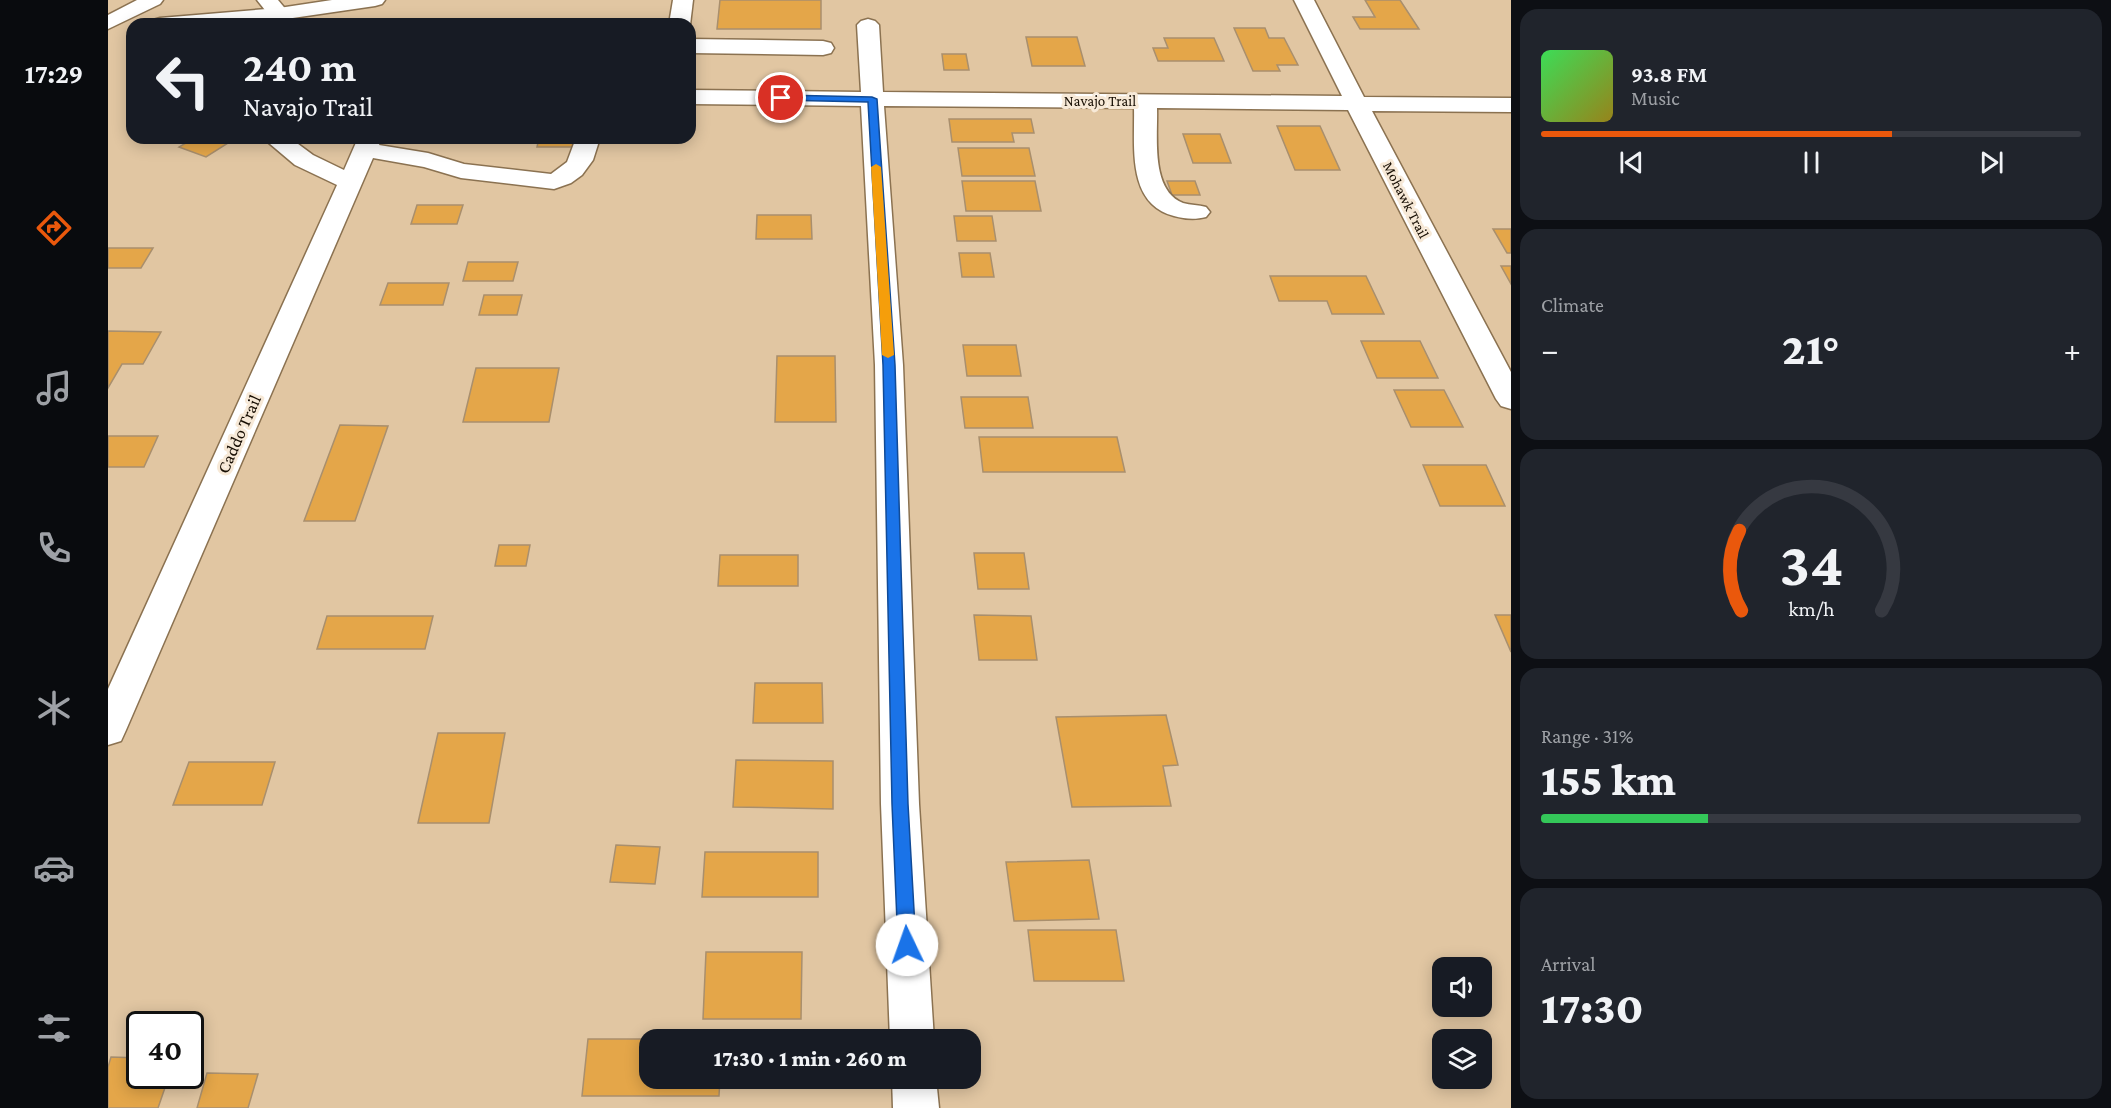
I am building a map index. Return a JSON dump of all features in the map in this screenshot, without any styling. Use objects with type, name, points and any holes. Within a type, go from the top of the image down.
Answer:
[{"type":"street","points":[[108,23],[153,0]]},
{"type":"street","points":[[224,18],[375,0]]},
{"type":"street","points":[[344,18],[388,0]]},
{"type":"street","points":[[681,18],[683,0]]},
{"type":"street","name":"Mohawk Trail","points":[[1304,0],[1409,207],[1511,399]]},
{"type":"street","points":[[108,28],[126,26]]},
{"type":"street","points":[[868,26],[889,365],[900,804],[911,1029]]},
{"type":"street","points":[[696,46],[822,48]]},
{"type":"street","name":"Navajo Trail","points":[[696,96],[1511,105]]},
{"type":"street","points":[[1145,102],[1146,165],[1153,189],[1162,201],[1174,208],[1197,212]]},
{"type":"street","points":[[283,144],[304,160],[350,182]]},
{"type":"street","points":[[304,160],[311,144]]},
{"type":"street","points":[[367,144],[460,171],[554,182],[567,177],[581,163],[586,144]]},
{"type":"street","name":"Caddo Trail","points":[[108,730],[367,144]]},
{"type":"street","points":[[915,1089],[916,1108]]},
{"type":"building","points":[[720,0],[821,0],[821,29],[717,29]]},
{"type":"building","points":[[1365,0],[1400,0],[1419,29],[1360,29],[1353,17],[1375,17]]},
{"type":"building","points":[[1234,28],[1265,28],[1269,38],[1284,38],[1298,65],[1277,65],[1280,71],[1253,71]]},
{"type":"building","points":[[1026,37],[1077,37],[1085,66],[1032,66]]},
{"type":"building","points":[[1164,38],[1214,38],[1224,61],[1158,61],[1153,48],[1168,48]]},
{"type":"building","points":[[942,54],[966,54],[969,70],[944,70]]},
{"type":"building","points":[[949,119],[1031,119],[1034,133],[1012,133],[1014,142],[952,142]]},
{"type":"building","points":[[1277,126],[1320,126],[1340,170],[1295,170]]},
{"type":"building","points":[[1183,134],[1220,134],[1231,163],[1193,163]]},
{"type":"building","points":[[184,144],[227,144],[206,157],[179,147]]},
{"type":"building","points":[[538,144],[580,144],[579,147],[537,147]]},
{"type":"building","points":[[958,148],[1029,148],[1035,176],[962,176]]},
{"type":"building","points":[[962,181],[1035,181],[1041,211],[966,211]]},
{"type":"building","points":[[1167,181],[1195,181],[1200,195],[1172,195]]},
{"type":"building","points":[[417,205],[463,205],[457,224],[411,224]]},
{"type":"building","points":[[757,215],[811,215],[812,239],[756,239]]},
{"type":"building","points":[[954,216],[992,216],[996,241],[957,241]]},
{"type":"building","points":[[1493,229],[1511,229],[1511,253],[1507,253]]},
{"type":"building","points":[[108,248],[153,248],[141,268],[108,268]]},
{"type":"building","points":[[959,253],[990,253],[994,277],[962,277]]},
{"type":"building","points":[[468,262],[518,262],[513,281],[463,281]]},
{"type":"building","points":[[1501,266],[1511,266],[1511,284]]},
{"type":"building","points":[[1270,276],[1366,276],[1384,314],[1332,314],[1327,301],[1279,301]]},
{"type":"building","points":[[388,283],[449,283],[443,305],[380,305]]},
{"type":"building","points":[[484,295],[522,295],[517,315],[479,315]]},
{"type":"building","points":[[108,331],[161,332],[143,364],[122,364],[108,388]]},
{"type":"building","points":[[1361,341],[1420,341],[1438,378],[1377,378]]},
{"type":"building","points":[[963,345],[1016,345],[1021,376],[967,376]]},
{"type":"building","points":[[777,356],[835,356],[836,422],[775,422]]},
{"type":"building","points":[[476,368],[559,368],[549,422],[463,422]]},
{"type":"building","points":[[1394,390],[1444,390],[1463,427],[1411,427]]},
{"type":"building","points":[[961,397],[1028,397],[1033,428],[965,428]]},
{"type":"building","points":[[340,425],[388,426],[355,521],[304,521]]},
{"type":"building","points":[[108,436],[158,436],[144,467],[108,467]]},
{"type":"building","points":[[979,437],[1117,437],[1125,472],[983,472]]},
{"type":"building","points":[[1423,465],[1486,465],[1505,506],[1440,506]]},
{"type":"building","points":[[499,545],[530,545],[526,566],[495,566]]},
{"type":"building","points":[[974,553],[1024,553],[1029,589],[978,589]]},
{"type":"building","points":[[720,555],[798,555],[798,586],[718,586]]},
{"type":"building","points":[[974,615],[1031,616],[1037,660],[979,660]]},
{"type":"building","points":[[1495,615],[1511,615],[1511,652]]},
{"type":"building","points":[[327,616],[433,616],[425,649],[317,649]]},
{"type":"building","points":[[755,683],[822,683],[823,723],[753,723]]},
{"type":"building","points":[[1166,715],[1178,765],[1163,766],[1171,806],[1072,807],[1056,717]]},
{"type":"building","points":[[438,733],[505,733],[489,823],[418,823]]},
{"type":"building","points":[[736,760],[833,761],[833,809],[733,807]]},
{"type":"building","points":[[189,762],[275,762],[262,805],[173,805]]},
{"type":"building","points":[[616,845],[660,847],[655,884],[610,882]]},
{"type":"building","points":[[705,852],[818,852],[818,897],[702,897]]},
{"type":"building","points":[[1089,860],[1099,919],[1014,921],[1006,862]]},
{"type":"building","points":[[1028,930],[1116,930],[1124,981],[1034,981]]},
{"type":"building","points":[[706,952],[802,952],[801,1019],[703,1019]]},
{"type":"building","points":[[588,1039],[639,1039],[639,1089],[719,1089],[719,1096],[582,1096]]},
{"type":"building","points":[[111,1057],[126,1058],[126,1089],[165,1089],[158,1108],[108,1108],[108,1067]]},
{"type":"building","points":[[207,1073],[258,1074],[248,1108],[197,1108]]},
{"type":"slow traffic","points":[[876,167],[888,355]]},
{"type":"route","points":[[781,98],[872,99],[889,365],[900,804],[907,945]]}]
